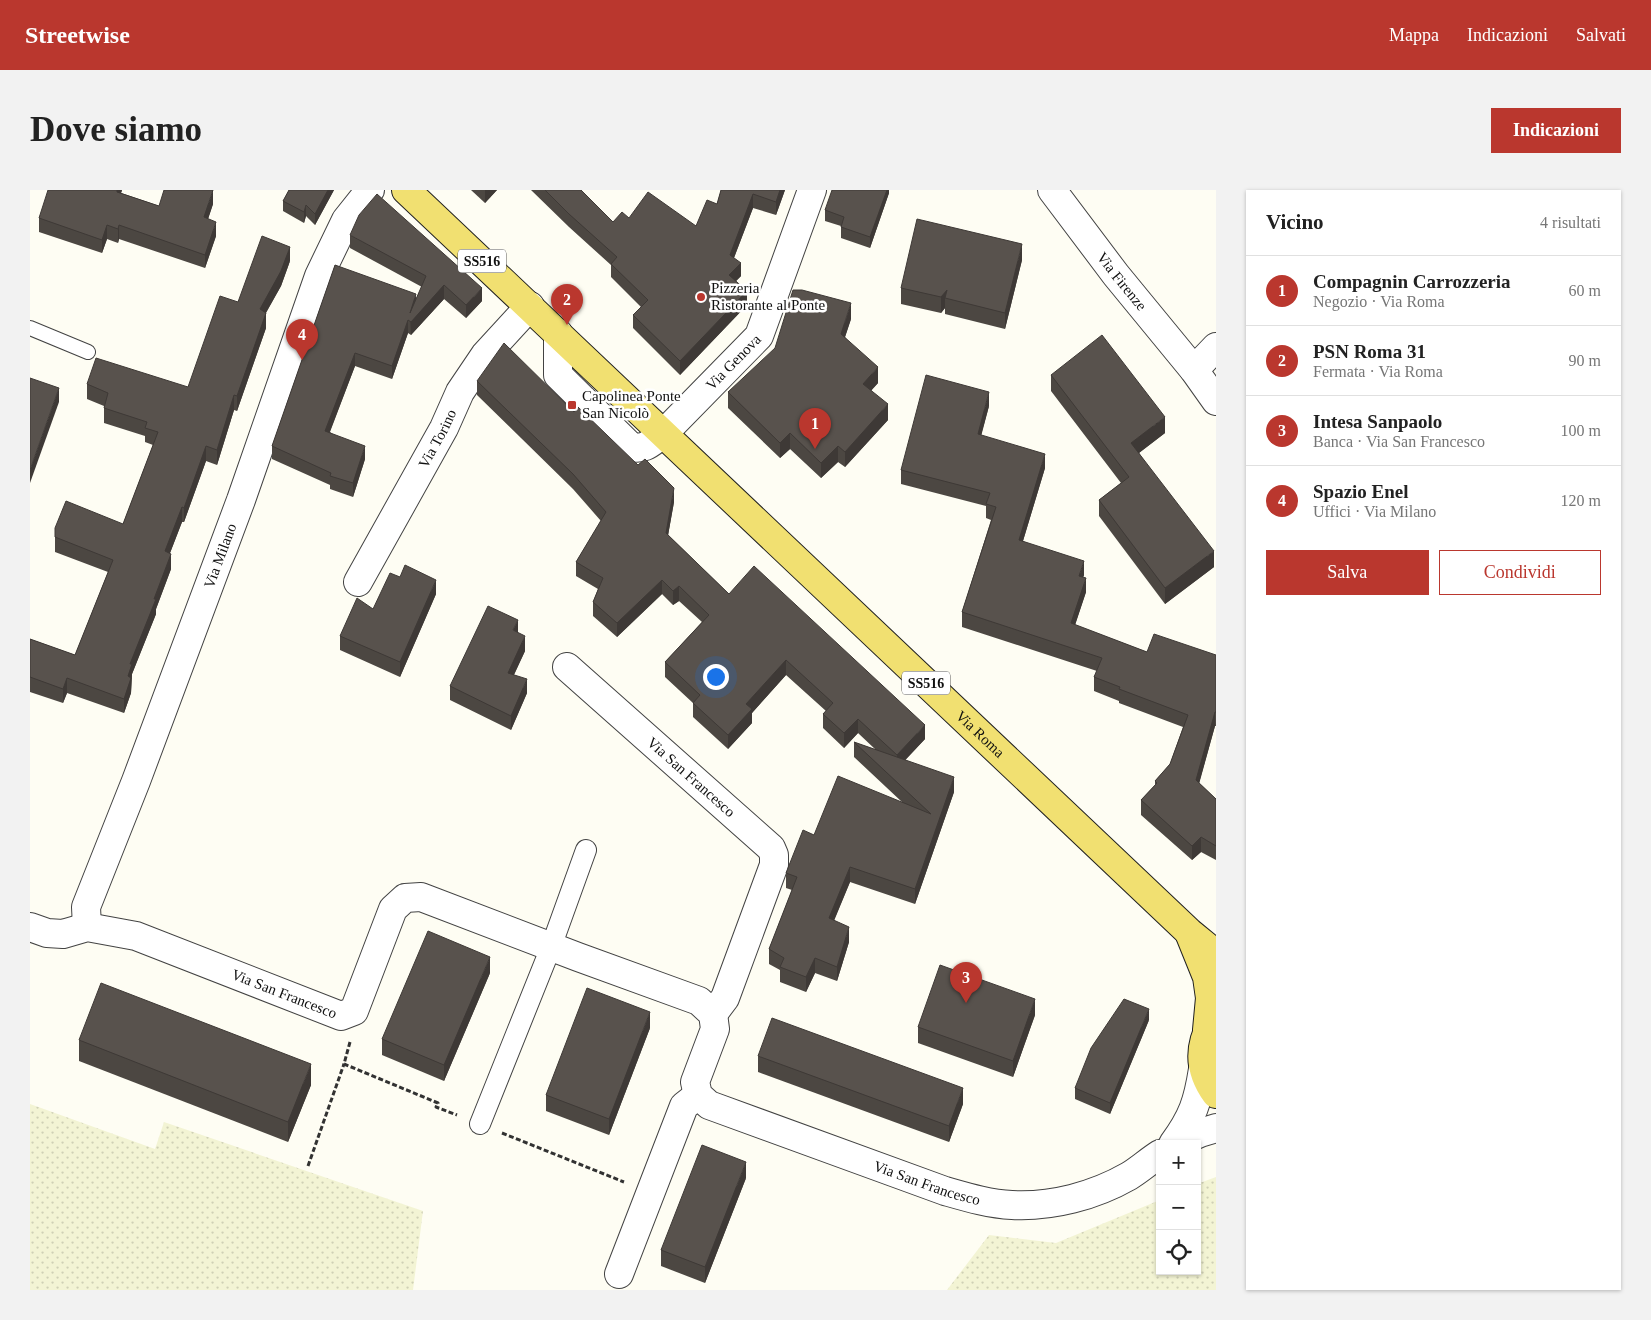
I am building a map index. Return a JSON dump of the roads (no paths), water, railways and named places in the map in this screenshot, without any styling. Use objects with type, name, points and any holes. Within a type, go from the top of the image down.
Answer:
[{"type":"main road","name":"Via Roma","points":[[406,190],[1189,932],[1216,954]]},
{"type":"main road","name":"Via Roma","points":[[1189,932],[1207,977],[1212,1023]]},
{"type":"main road","name":"SS516","points":[[1212,1023],[1202,1049],[1203,1069],[1209,1085],[1216,1094]]},
{"type":"street","name":"Via Milano","points":[[88,927],[86,907],[136,781],[241,500],[319,276],[346,220],[370,190]]},
{"type":"street","name":"Via Genova","points":[[662,434],[758,336],[812,190]]},
{"type":"street","name":"Via Firenze","points":[[1052,190],[1116,275],[1194,370],[1216,401]]},
{"type":"street","name":"Via Torino","points":[[358,582],[444,428],[460,392],[485,355],[530,306]]},
{"type":"street","points":[[1194,370],[1216,347]]},
{"type":"street","name":"Via San Francesco","points":[[30,927],[47,934],[63,934],[88,927],[136,936],[341,1016],[354,1011],[393,909],[405,898],[421,897],[699,1001],[713,1014],[725,998],[774,865],[774,855],[771,848],[566,667]]},
{"type":"street","points":[[480,1124],[551,947],[586,850]]},
{"type":"street","points":[[619,1274],[684,1106],[698,1095],[695,1082],[715,1029],[713,1014]]},
{"type":"street","points":[[1176,1140],[1192,1115],[1199,1093],[1203,1069]]},
{"type":"street","name":"Via San Francesco","points":[[698,1095],[709,1104],[902,1176],[978,1200],[1011,1205],[1068,1200],[1122,1180],[1156,1157]]},
{"type":"street","points":[[1183,1140],[1216,1128]]},
{"type":"lane","points":[[30,328],[88,352]]},
{"type":"place","name":"Pizzeria Ristorante al Ponte","points":[[701,297]]},
{"type":"place","name":"PSN Roma 31","points":[[567,325]]},
{"type":"place","name":"Spazio Enel","points":[[302,360]]},
{"type":"place","name":"Capolinea Ponte San Nicolò","points":[[572,405]]},
{"type":"place","name":"Compagnin Carrozzeria","points":[[815,449]]},
{"type":"place","name":"Intesa Sanpaolo","points":[[966,1003]]}]
